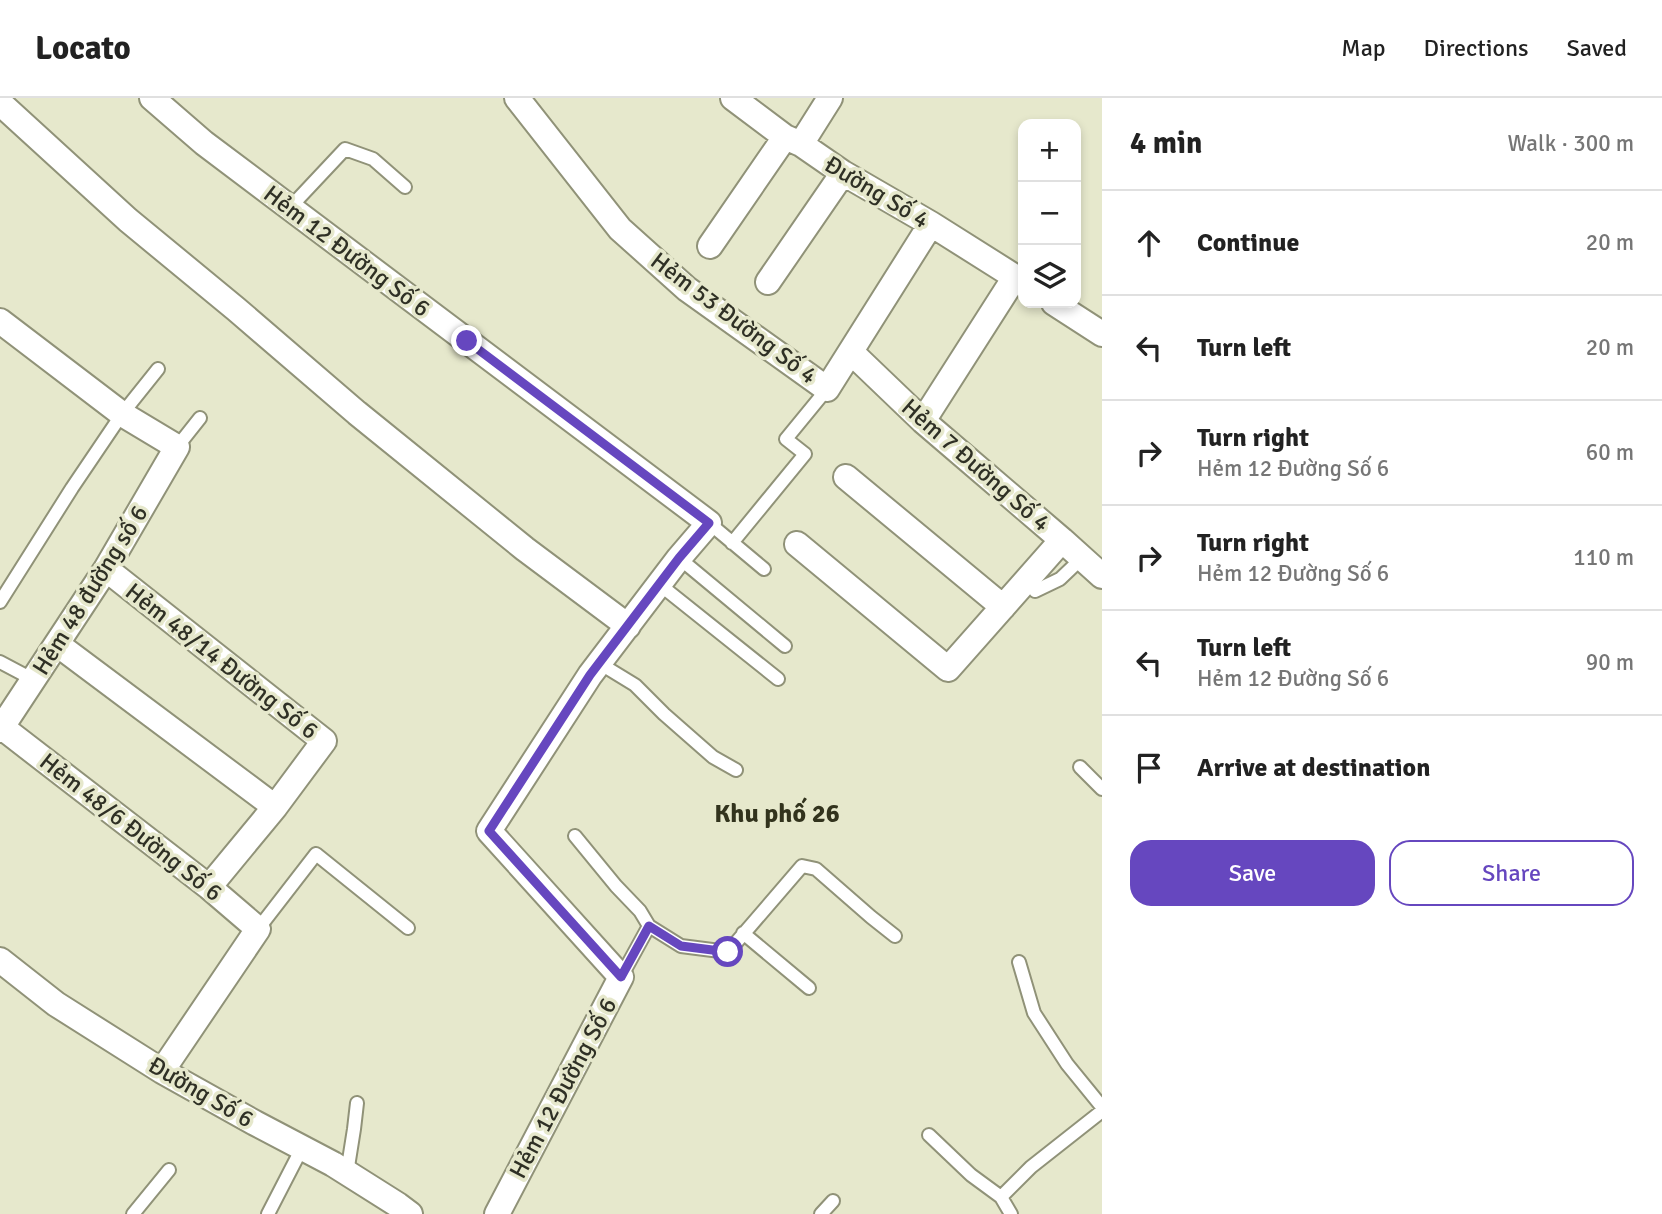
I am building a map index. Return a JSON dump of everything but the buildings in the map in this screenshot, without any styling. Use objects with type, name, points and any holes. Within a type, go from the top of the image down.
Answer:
[{"type":"street","name":"Hẻm 12 Đường Số 6","points":[[152,98],[204,143],[709,523],[599,663],[489,831],[621,977],[497,1214]]},
{"type":"street","name":"Hẻm 53 Đường Số 4","points":[[517,98],[620,229],[687,289],[827,388],[931,224]]},
{"type":"street","name":"Đường Số 4","points":[[733,98],[842,173],[1018,278]]},
{"type":"street","points":[[710,246],[793,140],[830,98]]},
{"type":"street","points":[[0,103],[102,198],[357,414],[628,626]]},
{"type":"street","points":[[768,282],[842,173]]},
{"type":"street","points":[[923,421],[1018,280]]},
{"type":"street","points":[[1062,308],[1102,334]]},
{"type":"street","points":[[0,321],[122,414],[177,447]]},
{"type":"street","name":"Hẻm 7 Đường Số 4","points":[[851,352],[923,421],[1102,576]]},
{"type":"street","name":"Hẻm 48 đường số 6","points":[[1,729],[106,569],[177,447]]},
{"type":"street","points":[[846,477],[1003,607]]},
{"type":"street","points":[[797,544],[948,669],[1062,540]]},
{"type":"street","name":"Hẻm 48/14 Đường Số 6","points":[[106,569],[324,741],[275,807],[209,887]]},
{"type":"street","points":[[57,644],[275,807]]},
{"type":"street","name":"Hẻm 48/6 Đường Số 6","points":[[1,729],[209,887],[258,929]]},
{"type":"street","points":[[162,1071],[258,929]]},
{"type":"street","name":"Đường Số 6","points":[[0,960],[56,1004],[162,1071],[347,1173],[410,1214]]},
{"type":"lane","points":[[291,208],[345,149],[373,159],[405,187]]},
{"type":"lane","points":[[0,602],[122,414],[158,369]]},
{"type":"lane","points":[[732,542],[804,454],[786,439],[827,388]]},
{"type":"lane","points":[[177,447],[200,418]]},
{"type":"lane","points":[[709,523],[764,569]]},
{"type":"lane","points":[[679,558],[785,646]]},
{"type":"lane","points":[[1035,591],[1060,579],[1082,558]]},
{"type":"lane","points":[[659,584],[778,679]]},
{"type":"lane","points":[[0,662],[34,680]]},
{"type":"lane","points":[[599,663],[635,685],[713,757],[736,770]]},
{"type":"lane","points":[[1080,767],[1102,789]]},
{"type":"lane","points":[[575,836],[640,911],[649,926],[681,946],[728,952],[802,866],[816,869],[895,936]]},
{"type":"lane","points":[[258,929],[316,853],[408,928]]},
{"type":"lane","points":[[621,977],[649,926]]},
{"type":"lane","points":[[743,933],[809,988]]},
{"type":"lane","points":[[1001,1197],[1031,1167],[1102,1109],[1067,1064],[1034,1013],[1019,962]]},
{"type":"lane","points":[[347,1173],[357,1103]]},
{"type":"lane","points":[[929,1135],[971,1175],[1001,1197],[1011,1214]]},
{"type":"lane","points":[[268,1214],[302,1148]]},
{"type":"lane","points":[[133,1214],[169,1170]]},
{"type":"lane","points":[[821,1214],[833,1201]]},
{"type":"district","name":"Khu phố 26","points":[[777,814]]},
{"type":"route","points":[[467,341],[709,523],[590,675],[489,831],[621,977],[649,926],[681,946],[728,952]]}]
